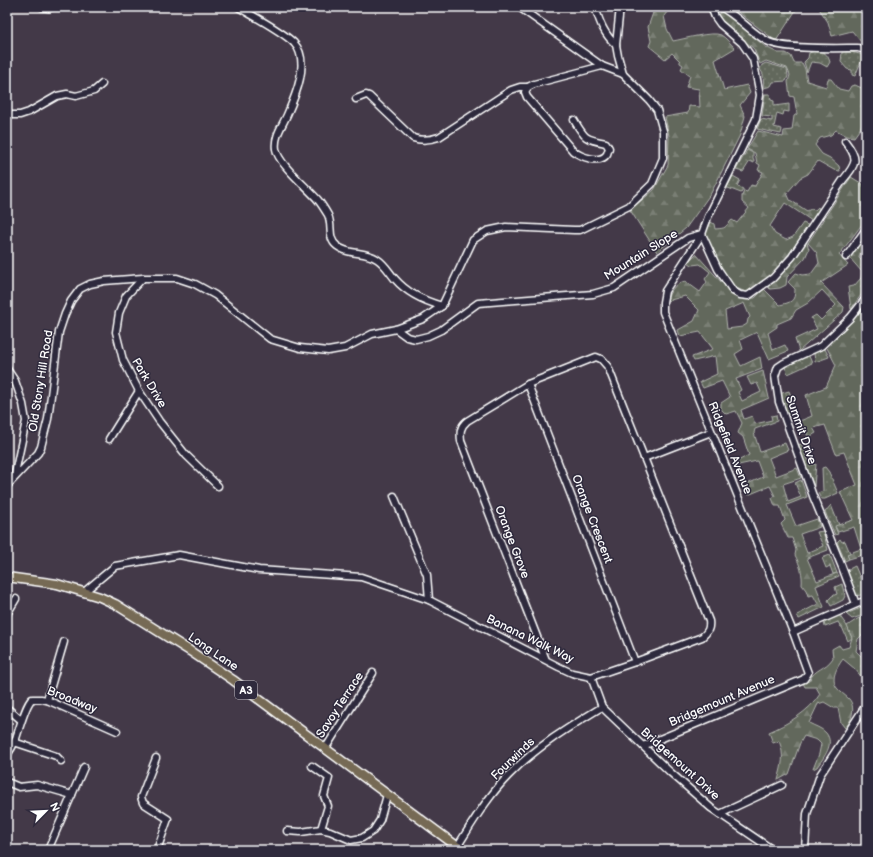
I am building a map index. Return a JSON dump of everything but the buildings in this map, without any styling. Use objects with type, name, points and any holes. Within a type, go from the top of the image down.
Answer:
[{"type":"main road","name":"Long Lane","points":[[7,577],[57,584],[100,597],[115,604],[233,680],[460,849]]},
{"type":"street","points":[[42,7],[52,7]]},
{"type":"street","points":[[238,7],[289,40],[294,44],[299,52],[301,62],[296,96],[278,134],[276,151],[286,166],[317,199],[324,210],[331,223],[331,238],[337,246],[344,249],[366,253],[377,259],[384,264],[400,284],[418,298],[442,306],[473,240],[487,230],[506,227],[580,230],[629,206],[652,184],[663,158],[663,131],[657,110],[637,87],[623,74],[602,66],[519,7]]},
{"type":"street","points":[[595,7],[601,26],[607,37],[616,45]]},
{"type":"street","points":[[620,7],[616,45],[623,74]]},
{"type":"street","points":[[845,141],[855,156],[852,169],[843,180],[792,257],[773,278],[755,292],[748,296],[740,295],[733,291],[718,269],[702,234],[708,217],[756,119],[760,95],[753,59],[742,43],[718,21],[713,12],[714,8],[718,7],[745,27],[774,45],[790,47],[858,48],[866,50]]},
{"type":"street","points":[[356,99],[366,94],[370,96],[413,138],[420,140],[431,140],[439,137],[511,90],[520,87],[528,87],[534,84],[602,66]]},
{"type":"street","points":[[7,115],[20,115],[29,112],[57,96],[67,94],[76,96],[94,91],[102,84]]},
{"type":"street","points":[[528,87],[525,92],[527,97],[572,151],[580,156],[594,159],[602,158],[607,154],[609,148],[606,143],[590,140],[583,136],[574,120]]},
{"type":"street","points":[[846,257],[866,229]]},
{"type":"street","name":"Mountain Slope","points":[[396,329],[407,337],[416,339],[428,336],[441,330],[478,303],[592,294],[614,288],[688,238],[702,234]]},
{"type":"street","name":"Ridgefield Avenue","points":[[702,234],[665,291],[662,302],[663,312],[793,632],[808,675]]},
{"type":"street","name":"Park Drive","points":[[143,278],[126,296],[119,313],[116,332],[123,360],[138,391],[159,421],[186,455],[218,486]]},
{"type":"street","name":"Old Stony Hill Road","points":[[7,486],[38,453],[41,447],[48,419],[59,332],[65,314],[72,301],[80,290],[90,284],[104,280],[176,278],[195,284],[215,295],[270,339],[300,348],[328,351],[345,348],[372,334],[396,329],[422,319],[442,306]]},
{"type":"street","name":"Summit Drive","points":[[856,604],[840,560],[813,496],[779,402],[775,376],[778,367],[784,363],[821,346],[850,318],[866,298]]},
{"type":"street","points":[[528,384],[596,357],[601,359],[608,367],[709,621],[708,630],[702,637],[591,677]]},
{"type":"street","points":[[7,370],[17,386],[23,404],[26,421],[14,480]]},
{"type":"street","name":"Orange Grove","points":[[528,384],[467,421],[462,425],[460,432],[461,441],[546,660]]},
{"type":"street","name":"Orange Crescent","points":[[528,384],[635,662]]},
{"type":"street","points":[[109,439],[138,391]]},
{"type":"street","points":[[644,458],[711,432]]},
{"type":"street","points":[[394,496],[427,575],[429,600]]},
{"type":"street","name":"Banana Walk Way","points":[[84,592],[116,566],[179,555],[259,570],[361,577],[429,600],[546,660],[572,672],[591,677]]},
{"type":"street","points":[[7,614],[16,599]]},
{"type":"street","points":[[793,632],[866,600]]},
{"type":"street","points":[[47,700],[64,642]]},
{"type":"street","name":"Savoy Terrace","points":[[325,749],[373,673]]},
{"type":"street","name":"Bridgemount Avenue","points":[[643,746],[804,679],[808,675]]},
{"type":"street","name":"Bridgemount Drive","points":[[591,677],[602,707],[670,772],[710,808],[773,850]]},
{"type":"street","name":"Broadway","points":[[7,756],[14,742],[29,701],[32,699],[41,698],[47,700],[117,731]]},
{"type":"street","points":[[805,850],[807,814],[820,775],[866,705]]},
{"type":"street","name":"Fourwinds","points":[[460,849],[485,804],[508,776],[534,751],[602,707]]},
{"type":"street","points":[[7,708],[21,720]]},
{"type":"street","points":[[14,742],[56,756],[61,761]]},
{"type":"street","points":[[156,758],[141,797],[143,803],[168,819],[157,850]]},
{"type":"street","points":[[312,766],[329,778],[324,796],[328,806],[321,829]]},
{"type":"street","points":[[48,850],[84,767]]},
{"type":"street","points":[[7,782],[19,787],[37,785],[72,795]]},
{"type":"street","points":[[720,814],[782,785]]},
{"type":"street","points":[[287,831],[301,832],[321,829],[352,840],[362,838],[373,831],[380,820],[387,795]]},
{"type":"green space","points":[[655,7],[671,7],[664,16],[667,29],[673,41],[711,34],[721,35],[727,39],[735,48],[715,60],[724,90],[747,85],[750,93],[740,105],[745,116],[740,135],[711,193],[686,228],[657,252],[630,210],[654,190],[668,165],[669,136],[665,117],[688,113],[689,106],[700,107],[699,89],[686,87],[690,76],[681,69],[683,65],[680,61],[672,53],[665,59],[649,46],[651,41],[648,27]]},
{"type":"green space","points":[[731,7],[803,7],[796,10],[776,41]]},
{"type":"green space","points":[[818,7],[866,7],[866,41],[862,43],[852,31],[832,36],[828,22]]},
{"type":"green space","points":[[722,12],[766,47],[778,53],[786,53],[791,56],[794,63],[802,63],[805,69],[807,81],[826,87],[828,79],[831,79],[839,89],[848,91],[851,86],[855,85],[864,89],[866,85],[866,124],[862,126],[854,137],[847,136],[836,130],[831,135],[820,138],[815,145],[822,154],[830,158],[839,166],[840,171],[834,170],[818,161],[808,174],[800,178],[787,193],[790,200],[807,211],[811,209],[815,210],[818,207],[820,211],[812,221],[785,203],[770,226],[775,234],[786,240],[793,237],[803,223],[810,226],[772,276],[748,293],[734,287],[718,265],[706,237],[706,231],[711,222],[714,224],[715,229],[724,228],[732,220],[737,223],[749,208],[742,202],[742,196],[744,191],[747,192],[751,185],[755,186],[763,172],[758,170],[760,165],[757,163],[755,153],[747,149],[758,131],[783,137],[784,131],[792,130],[794,116],[797,114],[794,97],[790,96],[788,82],[790,75],[787,68],[766,61],[760,64],[754,49],[721,20],[718,14]]},
{"type":"green space","points":[[815,51],[825,54],[830,62],[827,67],[820,63],[811,62],[807,72],[804,62],[808,58],[809,53]]},
{"type":"green space","points":[[842,52],[851,52],[864,55],[855,76],[852,75],[852,70],[847,69],[841,62]]},
{"type":"green space","points":[[766,63],[787,69],[788,76],[786,81],[773,82],[771,86],[764,88],[763,74],[760,69],[762,65]]},
{"type":"green space","points":[[765,94],[770,94],[771,100],[774,101],[774,106],[789,104],[789,112],[784,111],[783,115],[777,113],[774,127],[782,129],[781,134],[757,129],[761,119],[772,121],[772,117],[762,116]]},
{"type":"green space","points":[[747,150],[753,153],[754,163],[750,161],[743,172],[736,170]]},
{"type":"green space","points":[[733,176],[740,180],[737,186],[743,189],[741,193],[728,188],[726,189]]},
{"type":"green space","points":[[851,177],[866,186],[866,219],[839,255],[848,265],[821,283],[844,307],[843,312],[799,351],[795,339],[817,329],[811,318],[816,315],[821,320],[836,305],[822,290],[808,303],[796,310],[791,318],[777,324],[777,327],[768,333],[773,350],[785,345],[788,351],[769,359],[757,332],[740,340],[743,349],[735,354],[741,366],[760,357],[762,369],[736,379],[741,390],[738,392],[742,401],[761,392],[757,383],[751,385],[747,377],[763,371],[769,398],[741,410],[744,419],[752,416],[755,424],[772,420],[771,416],[776,415],[777,421],[755,429],[754,433],[760,452],[785,443],[788,450],[769,458],[776,476],[797,468],[801,478],[783,484],[788,502],[801,497],[795,483],[801,480],[807,497],[787,505],[796,526],[817,519],[820,527],[800,534],[807,553],[823,546],[817,532],[823,531],[828,550],[807,558],[817,581],[837,573],[839,576],[816,586],[824,607],[799,619],[797,615],[818,604],[813,595],[808,596],[802,585],[802,573],[795,555],[796,550],[792,538],[788,538],[781,524],[785,520],[780,506],[775,506],[772,498],[775,496],[770,486],[748,495],[744,491],[743,486],[763,477],[757,461],[734,466],[736,462],[749,455],[743,437],[738,433],[742,423],[736,411],[726,414],[721,409],[721,403],[730,397],[722,381],[703,388],[700,382],[717,374],[715,356],[694,361],[692,357],[713,349],[700,332],[680,336],[678,330],[694,321],[699,310],[685,296],[667,301],[673,288],[681,282],[685,281],[700,292],[707,282],[705,279],[710,272],[700,264],[692,265],[688,262],[696,254],[733,295],[742,298],[755,298],[764,289],[780,305],[790,302],[794,297],[795,289],[788,282],[796,273],[802,275],[811,274],[819,263],[817,253],[808,243]],"holes":[[[744,303],[750,317],[747,324],[742,327],[727,329],[725,311]]]},
{"type":"green space","points":[[806,240],[809,249],[805,258],[787,277],[786,285],[780,288],[770,289],[767,286],[785,270]]},
{"type":"green space","points":[[859,244],[862,245],[859,258],[866,265],[866,288],[851,309],[848,287],[854,286],[861,278],[862,272],[849,257]]},
{"type":"green space","points":[[866,304],[866,554],[849,559],[847,554],[861,549],[854,527],[838,532],[835,526],[853,520],[840,492],[857,485],[844,452],[836,454],[825,425],[813,428],[816,433],[809,437],[806,433],[799,433],[795,423],[812,416],[806,395],[826,387],[836,365],[827,348]]},
{"type":"green space","points":[[824,347],[829,357],[815,362],[814,353]]},
{"type":"green space","points":[[808,354],[812,363],[788,374],[784,365]]},
{"type":"green space","points":[[789,391],[792,399],[790,400],[794,414],[786,417],[779,394]]},
{"type":"green space","points":[[801,444],[807,452],[805,454],[811,465],[816,464],[814,486],[797,445]]},
{"type":"green space","points":[[825,467],[829,472],[838,493],[825,499],[821,499],[818,493],[823,491],[822,468]]},
{"type":"green space","points":[[831,505],[839,525],[835,527],[838,534],[835,535],[825,512]]},
{"type":"green space","points":[[840,539],[842,542],[845,541],[850,553],[847,554],[849,559],[845,561],[837,542]]},
{"type":"green space","points":[[830,555],[837,573],[833,574],[830,566],[826,568],[822,558]]},
{"type":"green space","points":[[855,566],[864,587],[866,587],[866,594],[856,596],[848,573],[849,569]]},
{"type":"green space","points":[[842,584],[845,596],[843,600],[831,606],[828,600],[837,594],[835,587]]},
{"type":"green space","points":[[866,606],[866,614],[852,619],[846,614]]},
{"type":"green space","points":[[839,615],[847,626],[852,638],[848,641],[842,627],[838,622],[825,627],[824,622]]},
{"type":"green space","points":[[866,616],[866,631],[858,639],[856,651],[866,661],[864,680],[855,669],[843,659],[834,677],[837,688],[851,702],[853,710],[850,722],[845,728],[841,723],[838,708],[834,708],[824,702],[818,704],[809,723],[826,733],[829,742],[828,750],[817,767],[813,769],[821,744],[817,740],[804,736],[789,774],[778,780],[782,765],[782,751],[779,741],[773,743],[769,732],[783,726],[797,717],[816,700],[820,694],[816,687],[805,687],[803,683],[809,681],[814,674],[830,662],[833,658],[832,649],[839,645],[842,649],[849,647],[852,638],[847,626],[859,618]]}]
